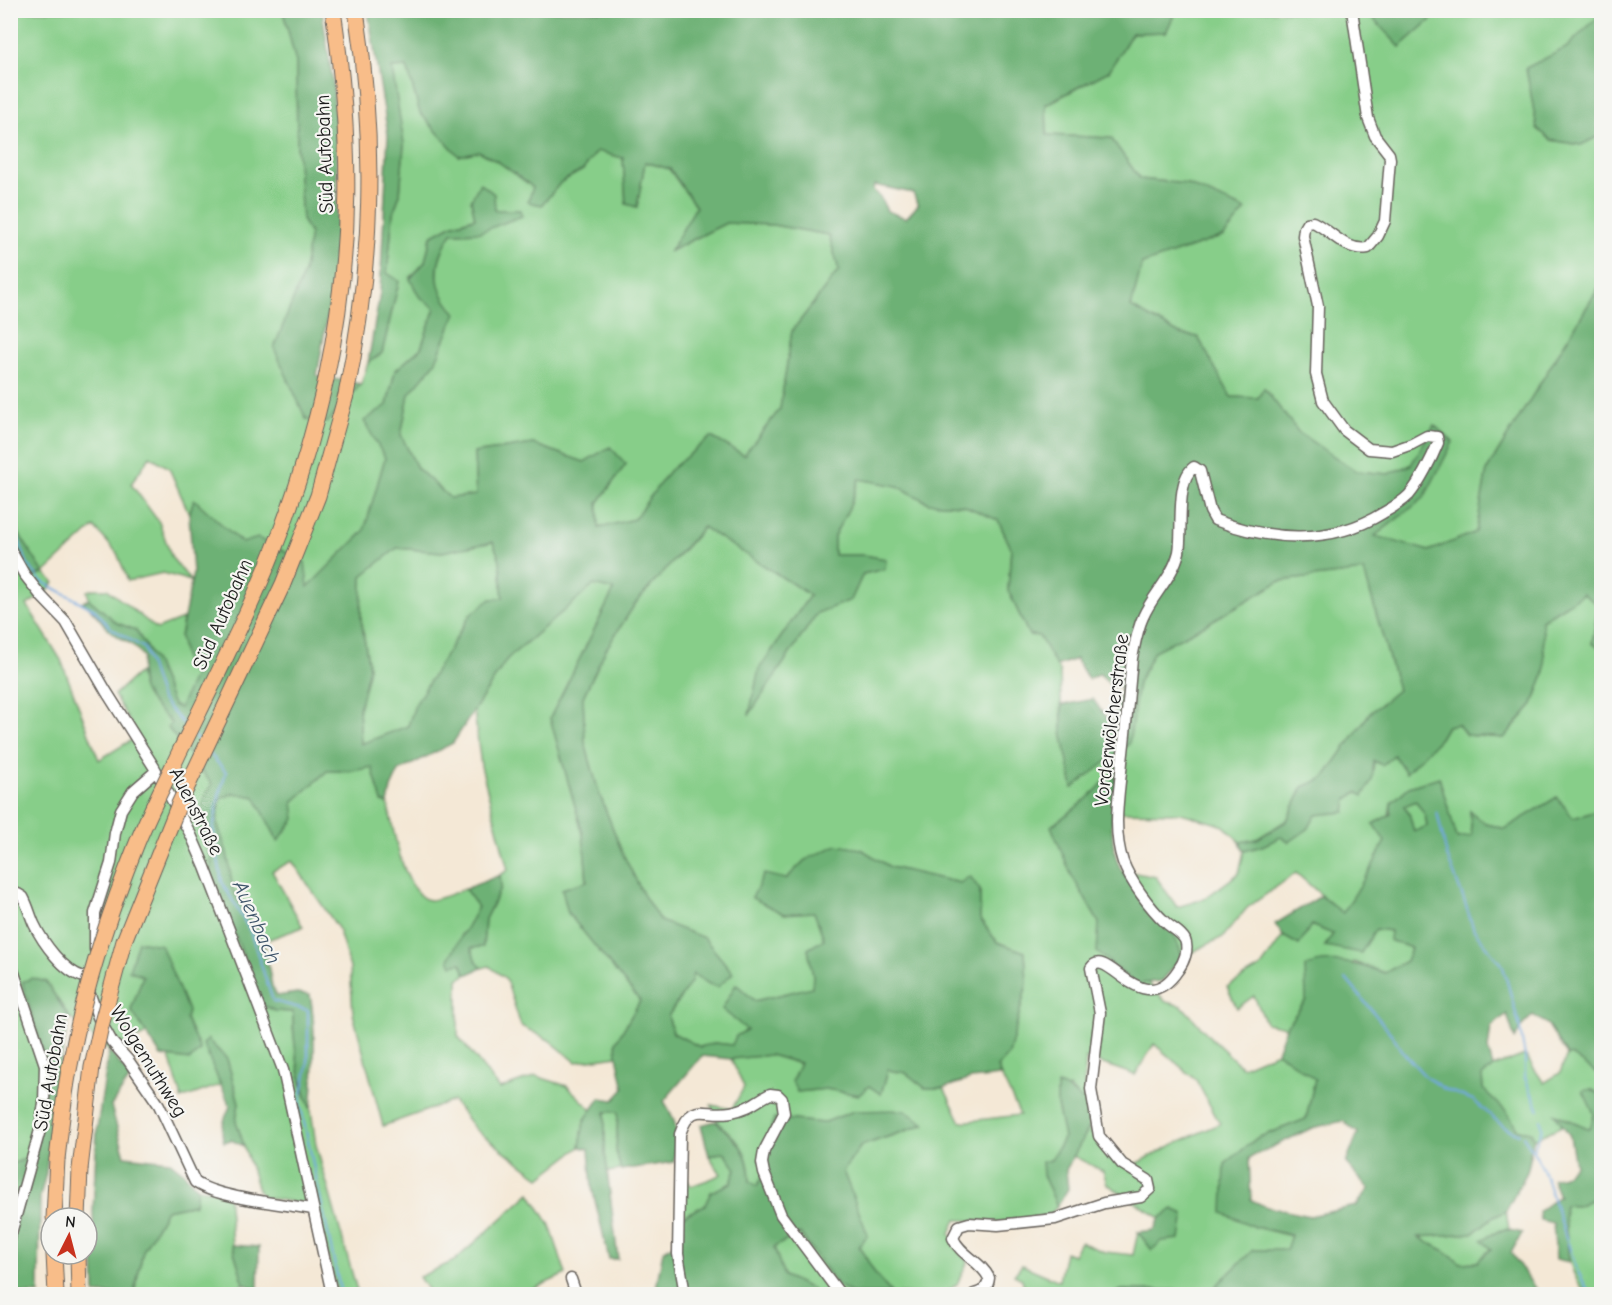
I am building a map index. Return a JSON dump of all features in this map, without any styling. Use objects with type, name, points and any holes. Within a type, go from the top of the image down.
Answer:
[{"type":"highway","name":"Süd Autobahn","points":[[55,1206],[64,1098],[90,977],[136,846],[266,569],[298,486],[326,379],[341,296],[348,189],[343,76],[333,10]]},
{"type":"highway","name":"Süd Autobahn","points":[[78,1206],[80,1169],[92,1067],[103,1016],[124,941],[179,804],[237,684],[296,551],[318,496],[346,395],[363,301],[369,243],[369,129],[365,72],[356,10]]},
{"type":"highway","points":[[55,1266],[56,1294]]},
{"type":"highway","points":[[78,1266],[79,1294]]},
{"type":"street","name":"Vorderwölcherstraße","points":[[974,1294],[987,1287],[989,1278],[956,1245],[953,1238],[959,1226],[969,1223],[998,1225],[1055,1219],[1104,1203],[1141,1197],[1150,1189],[1148,1180],[1122,1164],[1099,1136],[1091,1089],[1100,1013],[1091,968],[1099,962],[1106,963],[1137,987],[1156,989],[1170,980],[1186,953],[1185,940],[1164,921],[1123,862],[1116,827],[1132,658],[1137,633],[1143,616],[1173,570],[1179,554],[1183,489],[1190,471],[1194,468],[1201,474],[1210,512],[1215,520],[1248,532],[1291,538],[1322,536],[1368,522],[1402,500],[1414,487],[1438,443],[1437,437],[1430,435],[1400,449],[1383,451],[1369,449],[1344,430],[1323,401],[1316,374],[1318,306],[1303,236],[1304,228],[1307,223],[1313,222],[1351,247],[1368,248],[1381,231],[1388,200],[1389,154],[1375,136],[1368,118],[1352,10]]},
{"type":"street","name":"Auenstraße","points":[[10,549],[24,574],[66,622],[156,771],[205,867],[283,1070],[332,1294]]},
{"type":"street","points":[[10,895],[18,894],[24,897],[35,927],[47,943],[66,968],[75,975],[84,977],[92,968],[95,958],[95,913],[111,863],[121,810],[133,791],[156,771]]},
{"type":"street","points":[[10,961],[45,1065],[44,1103],[40,1131],[10,1237]]},
{"type":"street","name":"Wolgemuthweg","points":[[84,977],[98,1017],[112,1042],[128,1060],[159,1105],[195,1182],[204,1189],[312,1209]]},
{"type":"street","points":[[685,1294],[678,1254],[680,1134],[685,1120],[702,1111],[724,1113],[753,1106],[770,1094],[778,1095],[782,1099],[784,1113],[764,1151],[762,1163],[764,1173],[781,1215],[840,1294]]},
{"type":"street","points":[[571,1279],[576,1294]]},
{"type":"green space","points":[[11,11],[283,11],[296,62],[297,146],[302,220],[310,233],[304,272],[294,301],[288,381],[361,384],[368,363],[382,353],[399,281],[387,273],[393,214],[400,194],[404,144],[391,68],[407,67],[420,113],[459,156],[479,151],[500,163],[534,188],[529,202],[542,205],[561,182],[583,170],[597,151],[623,158],[626,204],[637,207],[645,162],[669,169],[696,207],[671,251],[726,223],[773,225],[829,235],[839,270],[792,331],[780,409],[744,456],[711,437],[669,471],[635,519],[598,528],[598,503],[626,464],[584,462],[533,444],[474,453],[476,496],[450,498],[417,468],[401,435],[409,393],[435,363],[444,302],[437,284],[439,261],[445,243],[452,233],[480,232],[520,210],[495,211],[451,225],[431,236],[425,262],[410,278],[419,296],[435,308],[421,348],[395,371],[387,405],[385,458],[365,531],[308,588],[304,562],[242,543],[194,500],[189,514],[169,468],[150,456],[131,484],[159,522],[172,558],[191,581],[163,573],[128,581],[117,553],[94,527],[44,573],[54,582],[48,591],[27,605],[61,660],[99,760],[138,736],[114,695],[139,672],[146,695],[171,722],[168,728],[212,784],[203,802],[200,832],[211,856],[211,874],[275,1011],[293,1012],[293,1029],[301,1084],[311,1110],[316,1145],[358,1294],[337,1294],[315,1203],[298,1203],[263,1197],[258,1190],[236,1121],[239,1103],[227,1059],[208,1040],[213,1066],[220,1085],[181,1099],[169,1057],[190,1060],[200,1050],[186,1018],[188,1011],[160,945],[129,970],[143,976],[131,1010],[147,1034],[109,1051],[69,1017],[46,982],[47,1065],[36,1156],[11,1164],[10,532],[15,551],[24,543],[16,529],[11,489]]},
{"type":"green space","points":[[283,11],[322,11],[333,83],[337,150],[337,226],[330,300],[317,376],[361,384],[327,423],[306,419],[274,348],[304,272],[310,233],[302,220],[297,146],[296,62]]},
{"type":"green space","points":[[368,11],[1176,11],[1166,32],[1132,33],[1109,71],[1046,104],[1047,135],[1111,138],[1140,179],[1187,184],[1246,210],[1224,236],[1142,264],[1131,307],[1180,334],[1198,337],[1231,397],[1258,398],[1264,388],[1299,433],[1356,471],[1388,474],[1411,465],[1434,425],[1453,442],[1424,498],[1375,536],[1429,551],[1476,532],[1487,470],[1601,284],[1601,645],[1598,647],[1592,643],[1599,605],[1583,594],[1542,620],[1545,671],[1533,704],[1504,738],[1466,735],[1458,724],[1447,726],[1440,738],[1406,773],[1394,755],[1382,765],[1374,761],[1372,780],[1363,796],[1357,792],[1347,799],[1345,812],[1316,815],[1308,829],[1289,842],[1281,837],[1244,851],[1240,842],[1257,839],[1287,821],[1303,787],[1324,778],[1369,714],[1398,690],[1364,571],[1280,581],[1203,626],[1154,651],[1138,683],[1129,744],[1073,788],[1062,731],[1062,705],[1093,699],[1112,726],[1121,686],[1112,687],[1100,674],[1088,679],[1076,659],[1056,666],[1039,636],[1029,635],[1008,590],[1011,548],[998,520],[963,505],[929,503],[898,486],[859,479],[850,506],[834,536],[834,555],[864,555],[886,559],[885,569],[863,574],[851,600],[817,613],[749,715],[759,669],[810,595],[703,527],[635,604],[606,649],[583,697],[585,743],[599,793],[622,852],[644,896],[660,921],[704,938],[733,973],[718,987],[693,974],[691,982],[668,1016],[673,1033],[700,1047],[715,1043],[732,1045],[736,1036],[747,1030],[722,1009],[736,984],[755,1001],[812,987],[813,976],[808,949],[824,939],[814,912],[784,914],[752,898],[764,874],[786,879],[805,860],[837,845],[861,849],[890,867],[960,883],[970,876],[980,890],[980,919],[997,942],[1025,952],[1027,983],[1009,1054],[997,1067],[1000,1076],[971,1079],[944,1088],[925,1088],[906,1073],[888,1070],[881,1094],[869,1086],[859,1095],[826,1089],[797,1092],[792,1081],[800,1063],[770,1055],[731,1059],[702,1056],[664,1101],[673,1117],[676,1130],[674,1162],[621,1170],[616,1152],[618,1112],[605,1112],[605,1153],[618,1259],[609,1259],[592,1188],[589,1149],[580,1147],[584,1121],[600,1098],[614,1100],[624,1089],[616,1042],[640,1001],[568,913],[562,889],[587,881],[583,834],[550,718],[614,590],[594,585],[507,659],[453,743],[399,771],[391,788],[388,804],[382,802],[372,767],[352,771],[327,771],[293,802],[295,819],[278,841],[255,797],[234,793],[220,799],[217,823],[227,853],[233,890],[264,941],[272,986],[277,996],[297,993],[310,995],[314,1038],[311,1110],[298,1062],[293,1012],[275,1011],[263,1005],[211,874],[211,856],[200,832],[202,802],[212,784],[168,728],[171,722],[145,694],[141,678],[143,657],[134,647],[109,630],[82,602],[89,599],[117,623],[136,630],[155,662],[173,705],[180,708],[194,675],[186,666],[180,637],[193,573],[189,514],[194,499],[242,543],[258,538],[305,562],[308,587],[364,531],[385,458],[364,421],[387,405],[395,371],[421,348],[435,308],[419,296],[410,279],[425,262],[431,236],[451,225],[475,218],[471,200],[480,183],[494,194],[495,210],[520,210],[522,216],[480,232],[452,233],[446,243],[438,264],[437,274],[442,294],[456,313],[435,363],[409,394],[401,435],[417,468],[450,498],[476,495],[474,453],[533,444],[584,462],[610,447],[626,464],[598,503],[599,528],[634,519],[669,471],[711,437],[744,455],[780,409],[792,331],[839,270],[829,235],[773,225],[726,223],[670,251],[696,207],[670,169],[645,162],[637,207],[626,204],[623,158],[597,151],[583,170],[561,182],[542,205],[528,202],[533,187],[500,163],[479,151],[459,156],[420,113],[407,67],[392,68],[404,144],[400,194],[393,214],[387,273],[399,281],[382,353],[368,363],[380,293],[388,135]],"holes":[[[874,185],[913,193],[918,205],[906,218],[887,211],[880,197],[873,190]],[[493,542],[500,560],[503,598],[491,599],[470,615],[415,705],[408,726],[361,744],[359,709],[369,668],[361,619],[362,576],[397,548],[442,552]]]},
{"type":"green space","points":[[1176,11],[1366,11],[1400,47],[1441,11],[1601,11],[1601,14],[1566,48],[1526,69],[1538,129],[1551,140],[1581,145],[1601,135],[1601,223],[1595,224],[1601,259],[1601,284],[1487,470],[1476,533],[1429,551],[1375,537],[1435,425],[1411,465],[1388,474],[1356,471],[1299,433],[1264,388],[1258,398],[1231,397],[1198,337],[1180,334],[1131,308],[1142,264],[1224,236],[1187,184],[1140,179],[1111,138],[1047,135],[1046,105],[1109,71],[1132,33],[1166,32]]},
{"type":"green space","points":[[1366,11],[1441,11],[1400,47]]},
{"type":"green space","points":[[1601,14],[1601,135],[1581,145],[1551,140],[1537,128],[1526,68],[1566,48]]},
{"type":"green space","points":[[859,479],[898,486],[929,503],[963,505],[998,520],[1011,548],[1008,590],[1029,635],[1039,635],[1060,672],[1062,731],[1073,787],[1135,695],[1138,683],[1154,651],[1203,626],[1280,581],[1364,571],[1398,690],[1369,714],[1324,778],[1303,787],[1287,820],[1257,839],[1240,842],[1224,826],[1181,813],[1114,812],[1117,762],[1112,772],[1097,789],[1052,826],[1071,874],[1099,923],[1166,1002],[1182,1006],[1242,1067],[1277,1052],[1315,1079],[1306,1119],[1257,1138],[1225,1164],[1255,1227],[1291,1236],[1286,1251],[1253,1250],[1211,1291],[1122,1290],[1113,1294],[1026,1294],[1022,1279],[1014,1275],[1022,1265],[1059,1281],[1065,1252],[1073,1255],[1080,1242],[1105,1252],[1133,1255],[1138,1232],[1152,1250],[1173,1209],[1160,1218],[1107,1184],[1103,1171],[1073,1156],[1089,1128],[1106,1156],[1136,1164],[1178,1142],[1220,1124],[1196,1080],[1154,1044],[1135,1075],[1086,1058],[1084,1085],[1088,1101],[1080,1099],[1069,1087],[1057,1105],[1064,1137],[1051,1160],[1043,1162],[1043,1175],[1057,1206],[1050,1215],[1002,1222],[956,1220],[950,1233],[955,1247],[968,1261],[957,1284],[944,1294],[892,1294],[878,1277],[868,1264],[859,1244],[843,1171],[861,1146],[924,1125],[854,1111],[823,1123],[775,1118],[764,1173],[757,1187],[750,1181],[743,1149],[719,1122],[711,1105],[732,1109],[744,1087],[731,1059],[770,1055],[800,1064],[797,1092],[826,1089],[859,1095],[869,1086],[881,1094],[888,1070],[906,1073],[925,1088],[944,1088],[961,1122],[1020,1115],[997,1067],[1009,1054],[1027,984],[1025,952],[997,942],[980,919],[980,890],[960,883],[890,867],[861,849],[805,860],[786,879],[752,897],[784,914],[814,911],[824,940],[808,949],[813,987],[754,1001],[736,985],[747,1030],[732,1045],[715,1043],[700,1047],[673,1033],[668,1016],[691,982],[693,973],[709,984],[733,973],[703,938],[660,921],[644,896],[622,852],[599,793],[585,743],[583,697],[606,649],[635,604],[704,527],[810,595],[759,669],[750,713],[817,613],[851,600],[863,574],[885,569],[886,559],[864,555],[834,555],[834,536],[850,506]]},
{"type":"green space","points":[[10,489],[16,529],[44,573],[32,577],[15,551],[11,532]]},
{"type":"green space","points":[[493,542],[500,560],[503,599],[415,705],[408,726],[361,744],[359,709],[369,668],[361,619],[362,576],[397,548],[442,552]]},
{"type":"green space","points":[[594,585],[614,590],[550,718],[583,834],[587,881],[562,889],[568,913],[640,1001],[617,1042],[617,1056],[576,1062],[549,1040],[521,1026],[506,979],[489,966],[482,968],[470,948],[483,946],[485,919],[501,887],[500,875],[508,870],[481,766],[474,710],[507,659]]},
{"type":"green space","points":[[107,589],[157,629],[183,619],[180,637],[194,675],[180,708],[173,705],[155,662],[136,630],[117,623],[89,599],[87,591]]},
{"type":"green space","points":[[1583,594],[1599,605],[1592,643],[1598,647],[1601,645],[1601,810],[1573,818],[1557,797],[1506,829],[1484,823],[1470,811],[1472,836],[1457,838],[1439,778],[1409,787],[1391,803],[1385,841],[1343,914],[1296,873],[1247,908],[1223,937],[1182,957],[1121,870],[1156,877],[1177,907],[1204,899],[1239,873],[1244,851],[1262,846],[1281,836],[1308,829],[1316,815],[1347,800],[1357,792],[1363,796],[1372,780],[1373,760],[1394,754],[1406,772],[1440,738],[1447,726],[1458,724],[1466,735],[1504,738],[1533,704],[1545,671],[1542,620]]},
{"type":"green space","points":[[1117,762],[1112,832],[1117,860],[1130,882],[1165,921],[1178,944],[1182,957],[1162,981],[1136,984],[1097,952],[1099,923],[1071,874],[1051,826],[1097,789],[1112,772]]},
{"type":"green space","points":[[372,767],[382,802],[388,804],[396,842],[406,873],[420,896],[429,900],[465,889],[478,906],[468,928],[461,934],[461,963],[466,975],[458,979],[458,1036],[500,1089],[536,1076],[567,1086],[592,1110],[584,1121],[580,1147],[540,1178],[475,1129],[453,1101],[383,1126],[353,1014],[350,968],[338,928],[292,861],[272,871],[303,927],[264,941],[233,890],[227,853],[217,823],[220,799],[234,793],[255,796],[278,841],[293,802],[327,771],[352,771]]},
{"type":"green space","points":[[1439,777],[1457,838],[1472,836],[1470,811],[1484,823],[1505,829],[1557,797],[1573,818],[1601,810],[1601,1076],[1573,1056],[1567,1055],[1548,1025],[1533,1015],[1521,1027],[1515,1039],[1507,1014],[1491,1027],[1488,1049],[1493,1067],[1482,1076],[1483,1089],[1507,1112],[1518,1130],[1531,1132],[1534,1139],[1527,1172],[1506,1211],[1492,1218],[1473,1233],[1418,1237],[1445,1251],[1461,1263],[1477,1262],[1491,1249],[1482,1240],[1501,1230],[1522,1233],[1511,1253],[1539,1294],[1113,1294],[1122,1290],[1211,1291],[1253,1250],[1286,1250],[1291,1235],[1255,1227],[1223,1213],[1225,1164],[1257,1138],[1306,1119],[1315,1079],[1277,1052],[1286,1027],[1306,1000],[1305,967],[1314,963],[1345,962],[1385,973],[1406,961],[1411,948],[1389,940],[1390,931],[1376,929],[1361,953],[1325,946],[1333,934],[1311,925],[1299,945],[1283,936],[1275,924],[1321,896],[1343,913],[1385,841],[1373,824],[1391,814],[1391,803],[1409,787]],"holes":[[[1416,801],[1425,815],[1427,826],[1414,832],[1409,813],[1404,806]],[[1343,1121],[1358,1133],[1346,1163],[1369,1189],[1356,1206],[1310,1216],[1267,1207],[1251,1200],[1249,1158],[1312,1128]]]},
{"type":"green space","points":[[1416,801],[1425,815],[1427,827],[1414,832],[1409,813],[1403,806]]},
{"type":"green space","points":[[500,875],[501,887],[485,919],[483,947],[471,948],[482,968],[466,975],[461,963],[452,965],[449,959],[478,907],[465,889]]},
{"type":"green space","points":[[1310,925],[1333,934],[1325,946],[1376,929],[1391,931],[1389,940],[1411,948],[1406,961],[1385,973],[1354,962],[1306,1000],[1286,1027],[1266,1023],[1254,996],[1237,1008],[1227,987],[1261,967],[1283,936],[1299,945]]},
{"type":"green space","points":[[138,941],[161,945],[188,1011],[186,1019],[200,1050],[190,1060],[161,1056],[131,1010],[143,976],[129,970]]},
{"type":"green space","points":[[32,978],[46,982],[69,1017],[56,1087],[46,1173],[39,1206],[39,1294],[11,1294],[10,1164],[36,1156],[47,1065],[22,982]]},
{"type":"green space","points":[[208,1040],[227,1059],[239,1103],[236,1121],[244,1146],[231,1140],[224,1142],[222,1128],[230,1106],[203,1044]]},
{"type":"green space","points":[[109,1051],[131,1077],[111,1106],[125,1156],[169,1161],[197,1188],[195,1204],[166,1210],[143,1251],[134,1294],[95,1294],[94,1266],[99,1266],[99,1206],[93,1206],[97,1128]]},
{"type":"green space","points":[[1525,1055],[1544,1083],[1560,1073],[1567,1055],[1573,1056],[1601,1076],[1601,1095],[1590,1129],[1556,1114],[1564,1125],[1534,1139],[1531,1132],[1518,1130],[1507,1112],[1483,1090],[1482,1076],[1493,1067]]},
{"type":"green space","points":[[1057,1085],[1088,1101],[1089,1128],[1066,1170],[1068,1189],[1057,1206],[1043,1175],[1042,1162],[1051,1160],[1064,1137],[1057,1105]]},
{"type":"green space","points":[[1591,1089],[1601,1095],[1601,1195],[1577,1206],[1564,1205],[1569,1262],[1556,1259],[1553,1223],[1540,1220],[1539,1211],[1559,1196],[1552,1179],[1564,1176],[1575,1165],[1570,1136],[1555,1114],[1590,1129],[1594,1114],[1583,1091]]},
{"type":"green space","points":[[904,1110],[925,1124],[861,1146],[843,1171],[868,1235],[859,1246],[876,1275],[892,1294],[853,1294],[836,1284],[800,1233],[774,1247],[784,1276],[812,1289],[815,1294],[655,1294],[663,1251],[676,1243],[679,1218],[705,1205],[711,1192],[731,1183],[736,1169],[724,1152],[709,1156],[701,1125],[715,1121],[730,1134],[745,1154],[750,1181],[757,1186],[764,1173],[764,1151],[774,1118],[823,1123],[854,1111]]},
{"type":"green space","points":[[605,1112],[618,1112],[616,1152],[621,1170],[608,1172],[605,1153]]},
{"type":"green space","points":[[724,1152],[736,1168],[731,1183],[711,1192],[705,1205],[679,1218],[677,1165],[691,1186],[721,1174],[709,1156]]},
{"type":"green space","points":[[197,1188],[228,1192],[232,1245],[244,1284],[226,1294],[134,1294],[143,1251],[166,1210],[195,1204]]},
{"type":"green space","points":[[530,1193],[550,1225],[566,1274],[522,1294],[430,1294],[419,1277],[454,1261]]},
{"type":"green space","points":[[1601,1195],[1601,1294],[1588,1294],[1580,1285],[1571,1265],[1564,1205],[1577,1206]]},
{"type":"green space","points":[[1173,1209],[1184,1214],[1180,1239],[1162,1241],[1152,1250],[1138,1232],[1154,1230],[1160,1218]]},
{"type":"green space","points":[[1506,1211],[1509,1229],[1500,1230],[1482,1240],[1491,1248],[1477,1262],[1461,1263],[1445,1251],[1416,1237],[1473,1233],[1492,1218]]},
{"type":"green space","points":[[800,1233],[836,1284],[853,1294],[815,1294],[812,1289],[784,1276],[774,1247]]},
{"type":"green space","points":[[232,1245],[259,1247],[258,1290],[244,1284]]},
{"type":"waterway","name":"Auenbach","points":[[10,515],[27,563],[41,581],[95,610],[111,628],[144,648],[161,699],[186,727]]},
{"type":"waterway","name":"Auenbach","points":[[193,735],[201,744]]},
{"type":"waterway","name":"Auenbach","points":[[209,753],[226,772],[213,829],[222,882],[250,931],[273,1001],[308,1010],[308,1064],[300,1103],[341,1294]]},
{"type":"waterway","points":[[1437,812],[1447,856],[1474,930],[1503,967],[1519,1024],[1525,1056],[1525,1078],[1539,1110]]},
{"type":"waterway","points":[[1346,979],[1392,1035],[1401,1050],[1424,1075],[1444,1089],[1473,1100],[1504,1127],[1519,1134]]},
{"type":"waterway","points":[[1541,1120],[1542,1128],[1533,1151],[1543,1169],[1577,1270],[1590,1294]]},
{"type":"waterway","points":[[1523,1136],[1533,1151]]}]
